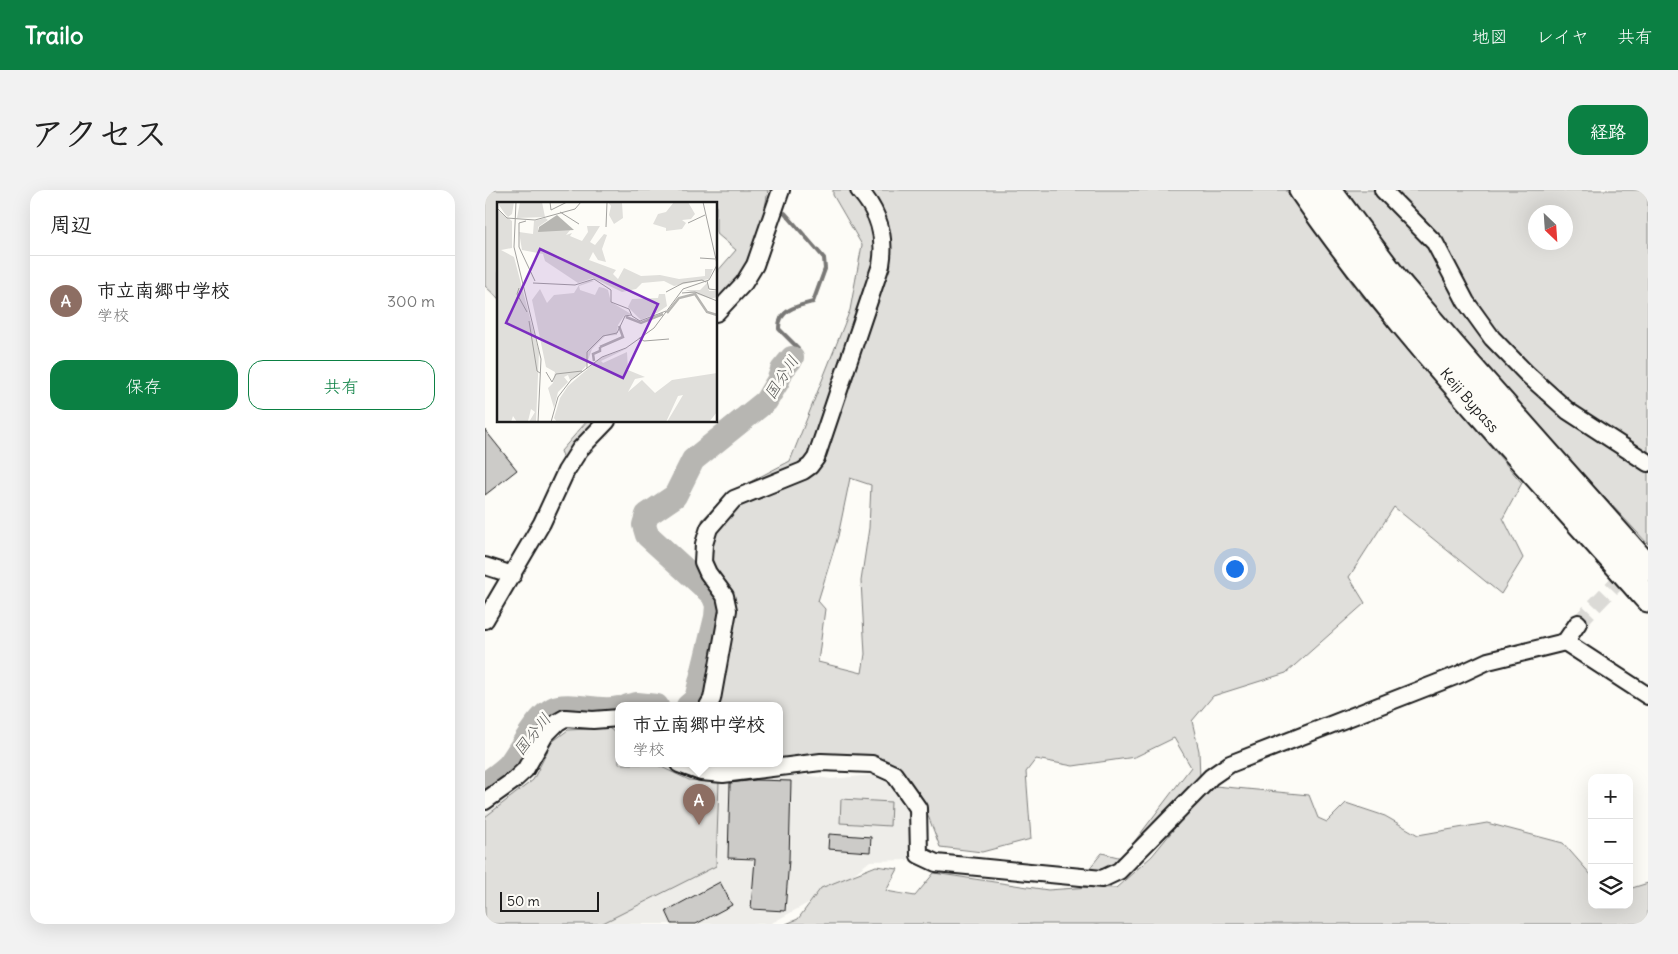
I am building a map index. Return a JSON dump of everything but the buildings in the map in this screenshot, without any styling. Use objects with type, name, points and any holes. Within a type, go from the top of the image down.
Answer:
[{"type":"highway","name":"Keiji Bypass","points":[[1302,190],[1381,296],[1453,381],[1648,600]]},
{"type":"highway","name":"Keiji Bypass","points":[[1328,190],[1397,282],[1549,458],[1648,568]]},
{"type":"street","points":[[717,312],[744,283],[755,265],[781,190]]},
{"type":"street","points":[[710,702],[728,610],[725,596],[708,573],[703,562],[704,544],[709,528],[734,499],[803,471],[811,466],[816,458],[881,265],[884,249],[883,234],[876,214],[859,190]]},
{"type":"street","points":[[1383,190],[1435,244],[1466,302],[1492,338],[1527,374],[1569,411],[1648,464]]},
{"type":"street","points":[[485,620],[513,576],[542,523],[566,471],[580,449],[606,422]]},
{"type":"street","points":[[485,566],[513,576]]},
{"type":"street","points":[[783,767],[821,762],[872,764],[894,774],[918,808],[919,855],[937,863],[1101,880],[1119,871],[1211,777],[1230,764],[1459,675],[1489,661],[1565,642],[1578,623]]},
{"type":"street","points":[[1565,642],[1648,696]]},
{"type":"street","points":[[485,801],[513,782],[525,770],[545,735],[558,722],[565,718],[593,720],[615,718]]},
{"type":"street","points":[[687,767],[701,772],[723,774],[780,767]]},
{"type":"shaded area","points":[[485,190],[768,190],[761,232],[748,266],[717,301],[717,272],[736,250],[717,234],[717,202],[497,202],[497,297],[485,286]]},
{"type":"shaded area","points":[[833,190],[1286,190],[1357,290],[1522,483],[1503,518],[1523,558],[1501,594],[1394,507],[1349,577],[1365,603],[1286,673],[1213,696],[1192,721],[1199,751],[1200,779],[1117,868],[1098,874],[1088,870],[1102,853],[1122,858],[1191,767],[1174,738],[1135,757],[1073,766],[1036,759],[1026,772],[1031,839],[982,852],[940,847],[919,792],[875,759],[783,760],[783,702],[712,702],[733,602],[713,568],[702,520],[727,494],[790,461],[850,310],[862,245],[833,195]],"holes":[[[850,478],[871,485],[869,528],[861,581],[865,654],[862,673],[818,662],[825,609],[818,601],[838,536]]]},
{"type":"shaded area","points":[[1346,190],[1648,190],[1648,544],[1511,397],[1385,245]]},
{"type":"shaded area","points":[[586,422],[600,422],[564,459],[561,451]]},
{"type":"shaded area","points":[[609,728],[615,732],[615,767],[676,767],[693,774],[778,771],[831,779],[882,774],[889,777],[913,807],[914,836],[908,860],[870,861],[839,886],[770,924],[485,924],[485,814],[533,780],[552,742],[568,730]]},
{"type":"shaded area","points":[[609,728],[615,733],[615,767],[661,767],[689,780],[719,782],[716,866],[601,924],[485,924],[485,817],[533,780],[552,742],[568,730]]},
{"type":"shaded area","points":[[1215,786],[1309,795],[1318,818],[1327,822],[1346,803],[1385,816],[1418,835],[1487,823],[1563,843],[1588,871],[1588,909],[1633,909],[1633,888],[1648,883],[1648,924],[786,924],[798,919],[821,888],[876,866],[898,869],[886,891],[915,896],[934,873],[1048,890],[1090,887],[1116,888],[1152,856],[1197,801]]},
{"type":"shaded area","points":[[841,799],[891,802],[890,826],[840,823]]},
{"type":"waterway","name":"国分川","points":[[785,213],[824,258],[825,269],[813,302],[790,310],[782,317],[779,329],[798,348],[798,354],[792,358]]},
{"type":"waterway","name":"国分川","points":[[693,702],[696,699],[716,617],[717,605],[713,595],[647,535],[644,525],[647,515],[675,496],[693,460],[766,401],[782,370],[792,358]]},
{"type":"waterway","name":"国分川","points":[[485,784],[509,765],[537,723],[551,710],[566,706],[615,708]]},
{"type":"tunnel","points":[[1578,623],[1632,567]]},
{"type":"place","name":"市立南郷中学校","points":[[699,825]]}]
